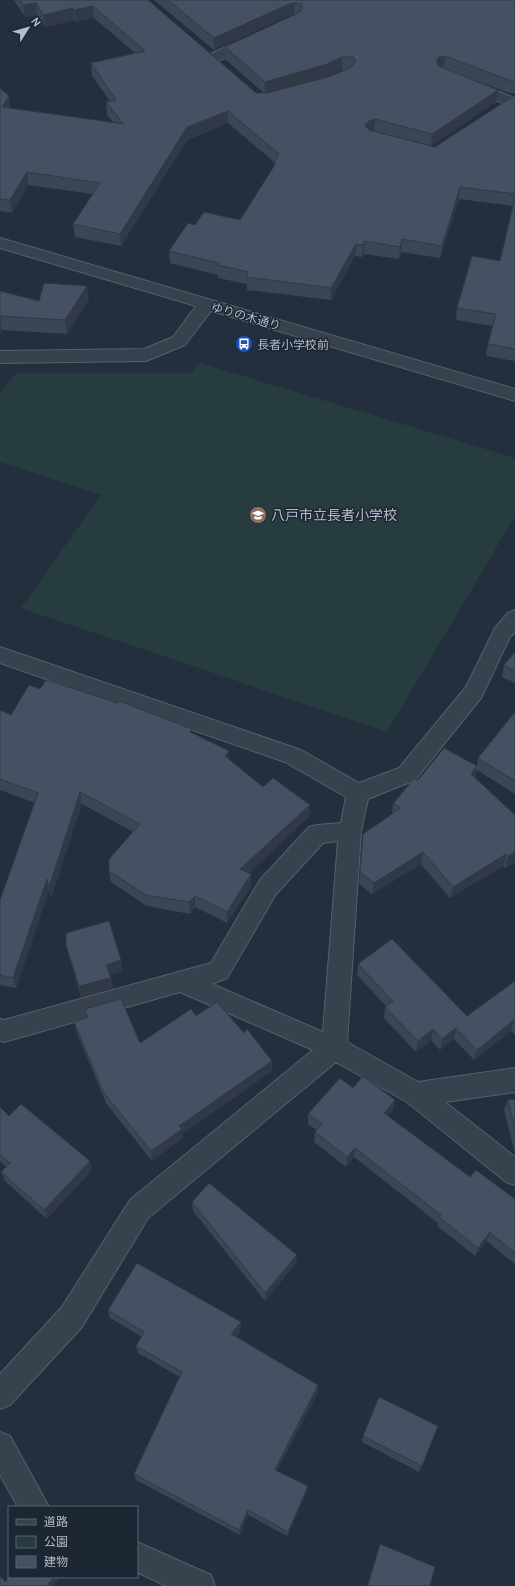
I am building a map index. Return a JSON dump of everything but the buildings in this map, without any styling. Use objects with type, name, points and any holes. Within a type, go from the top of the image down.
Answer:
[{"type":"street","points":[[213,58],[260,36]]},
{"type":"street","points":[[457,79],[513,99]]},
{"type":"street","points":[[498,110],[513,99]]},
{"type":"street","name":"ゆりの木通り","points":[[0,243],[515,395]]},
{"type":"street","points":[[0,357],[146,355],[179,341],[208,304]]},
{"type":"street","points":[[358,793],[407,774],[474,692],[502,633],[515,618]]},
{"type":"street","points":[[0,655],[294,756],[358,793]]},
{"type":"street","points":[[0,1395],[72,1317],[139,1209],[334,1048],[350,831],[358,793]]},
{"type":"street","points":[[0,1030],[4,1031],[218,971],[268,887],[317,834],[350,831]]},
{"type":"street","points":[[180,981],[334,1048],[416,1094],[515,1173]]},
{"type":"street","points":[[416,1094],[515,1080]]},
{"type":"street","points":[[0,1446],[33,1506]]},
{"type":"street","points":[[138,1557],[200,1586]]},
{"type":"green space","name":"八戸市立長者小学校","points":[[200,363],[515,458],[515,516],[387,732],[21,608],[101,495],[0,462],[0,393],[16,373],[191,373]]},
{"type":"place","name":"長者小学校前","points":[[244,344]]},
{"type":"place","name":"八戸市立長者小学校","points":[[258,515]]}]
